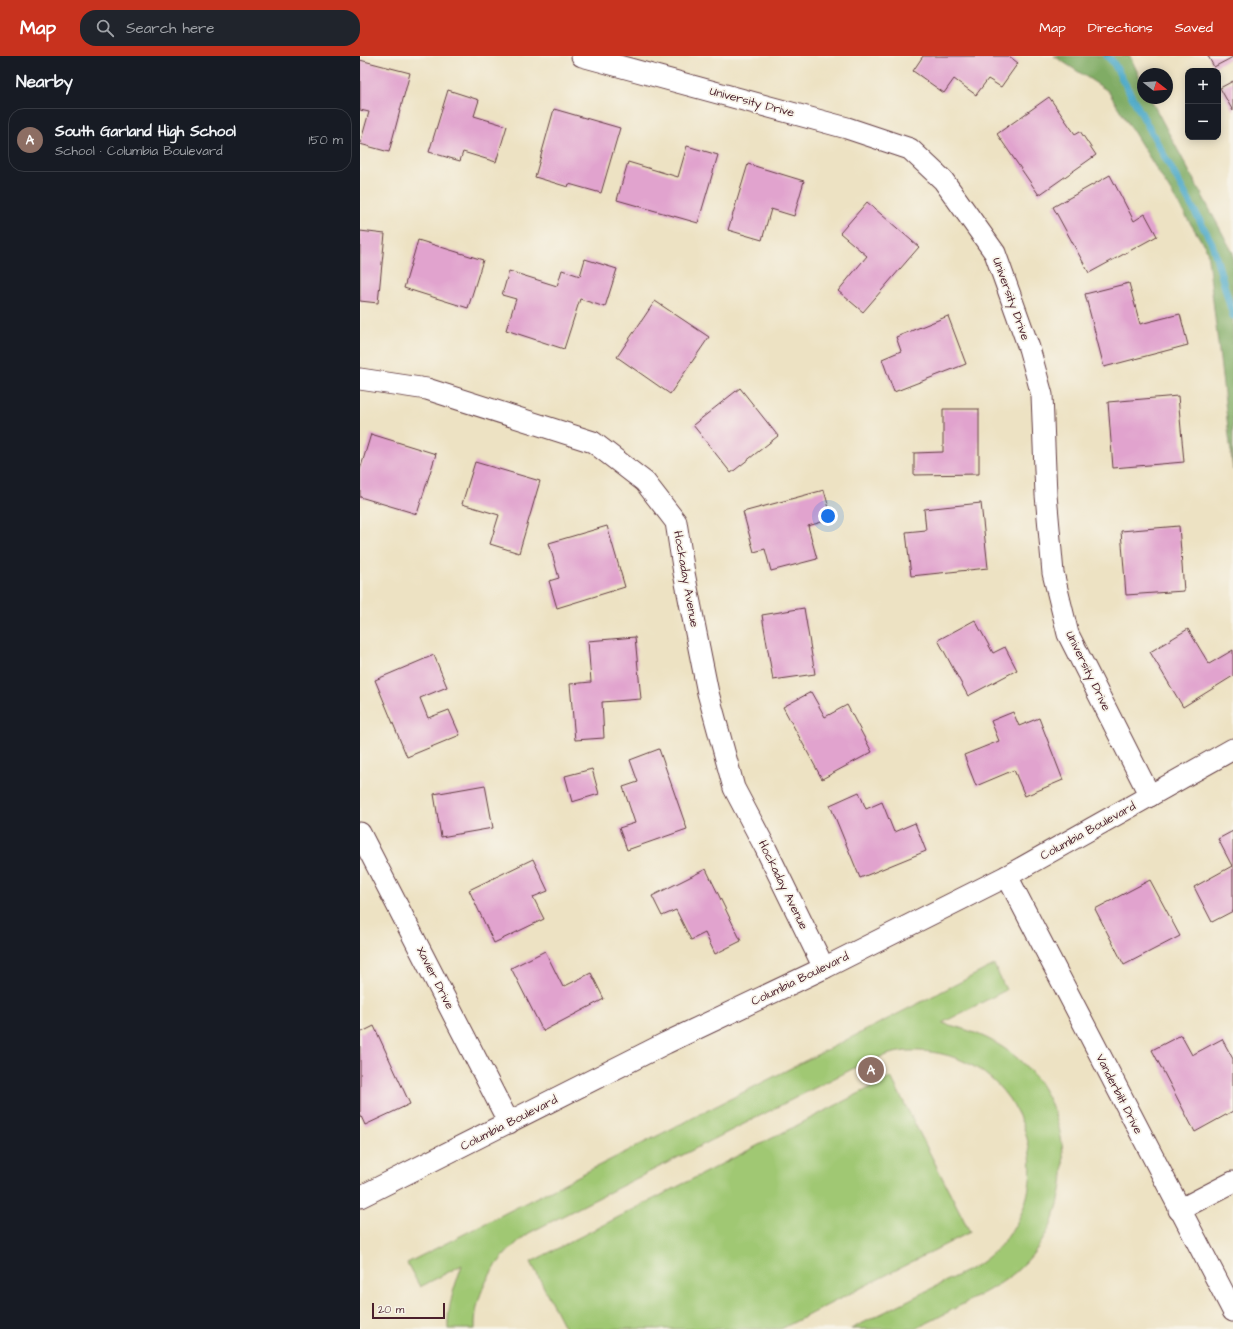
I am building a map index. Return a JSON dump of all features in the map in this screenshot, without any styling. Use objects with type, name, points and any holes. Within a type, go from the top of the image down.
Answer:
[{"type":"street","name":"University Drive","points":[[582,56],[847,128],[910,149],[943,180],[995,253],[1030,348],[1042,395],[1046,495],[1053,572],[1068,634],[1150,796]]},
{"type":"street","name":"Hockaday Avenue","points":[[360,379],[427,389],[593,442],[645,482],[676,522],[684,573],[708,693],[734,788],[765,847],[824,968]]},
{"type":"street","name":"Columbia Boulevard","points":[[360,1197],[666,1043],[824,968],[1007,876],[1233,749]]},
{"type":"street","name":"Xavier Drive","points":[[360,833],[509,1123]]},
{"type":"street","name":"Vanderbilt Drive","points":[[1007,876],[1179,1210],[1233,1311]]},
{"type":"street","points":[[1179,1210],[1233,1182]]},
{"type":"green space","points":[[1054,56],[1130,56],[1137,71],[1137,104],[1153,104],[1233,253],[1233,470],[1207,250],[1108,91]]},
{"type":"green space","points":[[994,965],[1006,990],[942,1023],[970,1031],[1003,1047],[1033,1074],[1049,1100],[1059,1128],[1063,1157],[1062,1187],[1054,1217],[1041,1243],[1021,1267],[1015,1273],[994,1287],[930,1322],[911,1329],[851,1329],[976,1266],[1007,1238],[1025,1204],[1031,1167],[1025,1132],[1009,1099],[983,1073],[949,1056],[907,1051],[866,1062],[529,1233],[507,1252],[498,1263],[483,1287],[476,1314],[475,1329],[448,1329],[450,1304],[462,1265],[420,1287],[407,1263]]},
{"type":"green space","points":[[891,1077],[970,1232],[781,1329],[565,1329],[531,1262]]},
{"type":"building","points":[[923,56],[1009,56],[1018,63],[1001,87],[988,79],[976,95],[954,79],[944,93],[913,71]]},
{"type":"building","points":[[1208,56],[1233,56],[1233,57],[1214,67]]},
{"type":"building","points":[[360,60],[410,73],[389,152],[360,144],[369,112],[360,110]]},
{"type":"building","points":[[1233,81],[1233,111],[1221,90],[1221,87]]},
{"type":"building","points":[[448,90],[479,100],[474,116],[507,126],[496,162],[463,152],[460,161],[429,152]]},
{"type":"building","points":[[1049,97],[1075,134],[1080,131],[1096,155],[1039,195],[997,134]]},
{"type":"building","points":[[554,109],[620,128],[601,193],[569,184],[568,187],[535,177]]},
{"type":"building","points":[[687,146],[718,155],[698,223],[617,200],[628,162],[678,177]]},
{"type":"building","points":[[748,164],[804,181],[794,216],[771,209],[762,240],[728,230]]},
{"type":"building","points":[[1110,175],[1134,221],[1145,214],[1157,236],[1089,273],[1053,207]]},
{"type":"building","points":[[867,202],[919,247],[863,312],[838,291],[867,256],[840,233]]},
{"type":"building","points":[[360,231],[385,234],[378,303],[360,301]]},
{"type":"building","points":[[418,240],[483,260],[468,308],[404,288]]},
{"type":"building","points":[[585,259],[617,269],[605,307],[580,299],[564,349],[506,330],[516,299],[502,295],[509,271],[557,286],[562,270],[580,276]]},
{"type":"building","points":[[1129,283],[1140,324],[1180,314],[1188,345],[1104,367],[1085,294]]},
{"type":"building","points":[[655,301],[709,337],[670,394],[617,357]]},
{"type":"building","points":[[948,316],[966,364],[894,392],[882,359],[901,351],[896,337]]},
{"type":"building","points":[[740,388],[778,436],[731,473],[693,425]]},
{"type":"building","points":[[1178,396],[1184,462],[1113,468],[1108,402]]},
{"type":"building","points":[[943,409],[979,409],[979,474],[914,475],[914,453],[943,452]]},
{"type":"building","points":[[371,434],[436,454],[417,514],[360,497],[360,470]]},
{"type":"building","points":[[475,462],[540,481],[519,553],[490,544],[499,515],[462,504]]},
{"type":"building","points":[[824,490],[832,519],[808,526],[817,559],[771,571],[765,549],[754,552],[743,512]]},
{"type":"building","points":[[981,503],[988,568],[911,576],[906,532],[926,530],[924,509]]},
{"type":"building","points":[[607,526],[625,587],[557,608],[549,581],[559,578],[549,543]]},
{"type":"building","points":[[1179,526],[1184,591],[1126,595],[1121,531]]},
{"type":"building","points":[[804,608],[815,674],[773,680],[762,615]]},
{"type":"building","points":[[975,620],[993,653],[1005,647],[1017,670],[968,696],[938,640]]},
{"type":"building","points":[[1188,629],[1209,664],[1233,650],[1233,676],[1183,707],[1150,652]]},
{"type":"building","points":[[635,637],[641,699],[602,702],[604,738],[575,740],[570,684],[591,682],[588,641]]},
{"type":"building","points":[[434,655],[447,687],[420,698],[428,718],[449,710],[460,735],[407,757],[375,680]]},
{"type":"building","points":[[811,692],[825,717],[847,705],[872,752],[822,779],[783,707]]},
{"type":"building","points":[[1013,712],[1019,726],[1039,718],[1063,780],[1025,796],[1014,770],[976,786],[964,755],[999,741],[991,721]]},
{"type":"building","points":[[659,749],[687,829],[627,850],[619,828],[635,823],[623,787],[638,782],[630,760]]},
{"type":"building","points":[[592,769],[599,794],[572,802],[565,776]]},
{"type":"building","points":[[485,785],[493,828],[441,837],[434,794]]},
{"type":"building","points":[[859,792],[866,809],[882,802],[894,832],[915,823],[926,851],[860,878],[830,805]]},
{"type":"building","points":[[1233,831],[1233,911],[1212,922],[1194,887],[1232,866],[1218,839]]},
{"type":"building","points":[[533,859],[548,891],[533,897],[544,919],[494,943],[469,890]]},
{"type":"building","points":[[706,869],[741,941],[715,954],[705,933],[691,940],[676,910],[662,916],[652,896]]},
{"type":"building","points":[[1150,880],[1180,936],[1124,965],[1095,909]]},
{"type":"building","points":[[545,951],[563,987],[591,973],[604,999],[543,1031],[511,968]]},
{"type":"building","points":[[374,1026],[410,1104],[365,1125],[360,1114],[360,1033]]},
{"type":"building","points":[[1181,1035],[1192,1055],[1222,1039],[1233,1059],[1233,1111],[1195,1132],[1152,1050]]},
{"type":"waterway","points":[[1107,56],[1113,62],[1212,243],[1233,316]]},
{"type":"place","name":"South Garland High School","points":[[871,1070]]}]
